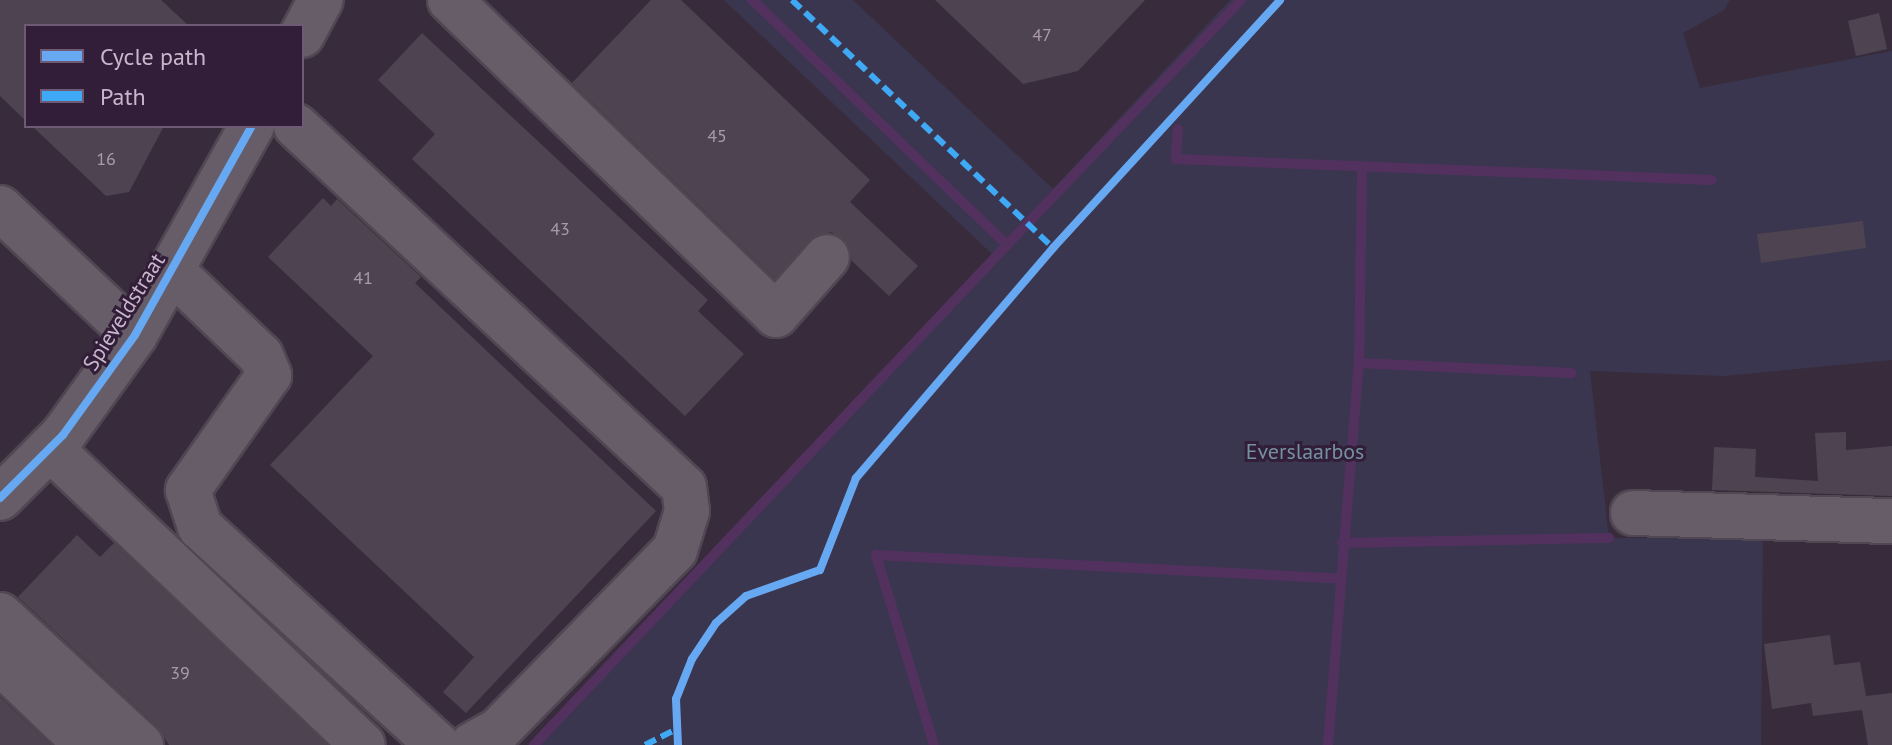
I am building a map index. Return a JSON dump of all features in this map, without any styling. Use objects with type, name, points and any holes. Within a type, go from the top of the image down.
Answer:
[{"type":"street","points":[[304,31],[321,0]]},
{"type":"street","points":[[450,0],[776,315],[827,257]]},
{"type":"street","name":"Spieveldstraat","points":[[0,498],[50,448],[135,335],[251,128]]},
{"type":"street","points":[[298,128],[684,487],[687,511],[675,550],[499,730],[472,745]]},
{"type":"street","points":[[0,208],[135,335]]},
{"type":"street","points":[[172,271],[261,356],[269,375],[188,490],[200,527],[438,745]]},
{"type":"street","points":[[50,448],[363,745]]},
{"type":"street","points":[[1633,513],[1892,521]]},
{"type":"street","points":[[0,615],[141,745]]},
{"type":"street","points":[[0,662],[87,745]]},
{"type":"green space","name":"Everslaarbos","points":[[724,0],[853,0],[1053,189],[1230,0],[1730,0],[1724,10],[1683,33],[1700,88],[1892,51],[1892,360],[1724,376],[1590,371],[1609,538],[1763,538],[1761,745],[528,745],[992,254]]},
{"type":"building","points":[[0,0],[161,0],[187,24],[24,24],[24,119],[0,96]]},
{"type":"building","points":[[651,0],[681,0],[870,180],[850,202],[918,266],[889,296],[852,261],[844,239],[831,232],[809,240],[775,279],[572,83]]},
{"type":"building","points":[[935,0],[1145,0],[1078,71],[1023,84]]},
{"type":"building","points":[[1879,13],[1887,49],[1856,56],[1848,21]]},
{"type":"building","points":[[422,33],[708,300],[698,311],[744,354],[685,416],[412,159],[435,134],[378,80]]},
{"type":"building","points":[[34,128],[163,128],[129,192],[106,196]]},
{"type":"building","points":[[323,198],[331,206],[337,199],[421,277],[415,283],[656,511],[466,713],[443,692],[474,657],[270,465],[373,356],[268,257]]},
{"type":"building","points":[[1863,221],[1866,248],[1761,263],[1757,234]]},
{"type":"building","points":[[1846,432],[1846,450],[1892,446],[1892,496],[1712,490],[1714,447],[1756,449],[1755,477],[1818,481],[1815,433]]},
{"type":"building","points":[[77,535],[100,557],[114,543],[327,745],[169,745],[158,727],[18,597]]},
{"type":"building","points":[[1830,635],[1834,665],[1860,662],[1866,696],[1892,693],[1892,745],[1868,745],[1862,710],[1813,716],[1811,703],[1772,709],[1764,644]]},
{"type":"building","points":[[0,697],[51,745],[0,745]]},
{"type":"waterway","points":[[534,745],[1007,245],[752,0]]},
{"type":"waterway","points":[[1007,245],[1241,0]]},
{"type":"waterway","points":[[1178,129],[1176,159],[1712,180]]},
{"type":"waterway","points":[[1328,745],[1359,363],[1362,168]]},
{"type":"waterway","points":[[1359,363],[1572,373]]},
{"type":"waterway","points":[[1342,543],[1609,538]]},
{"type":"waterway","points":[[934,745],[876,555],[1338,578]]},
{"type":"marked path","points":[[792,0],[1053,248]]},
{"type":"marked path","points":[[645,745],[675,730]]},
{"type":"cycle path","points":[[678,745],[676,699],[692,659],[716,623],[746,596],[820,570],[856,478],[1053,248],[1280,0]]},
{"type":"cycle path","points":[[0,498],[63,435],[135,335],[251,128]]}]
